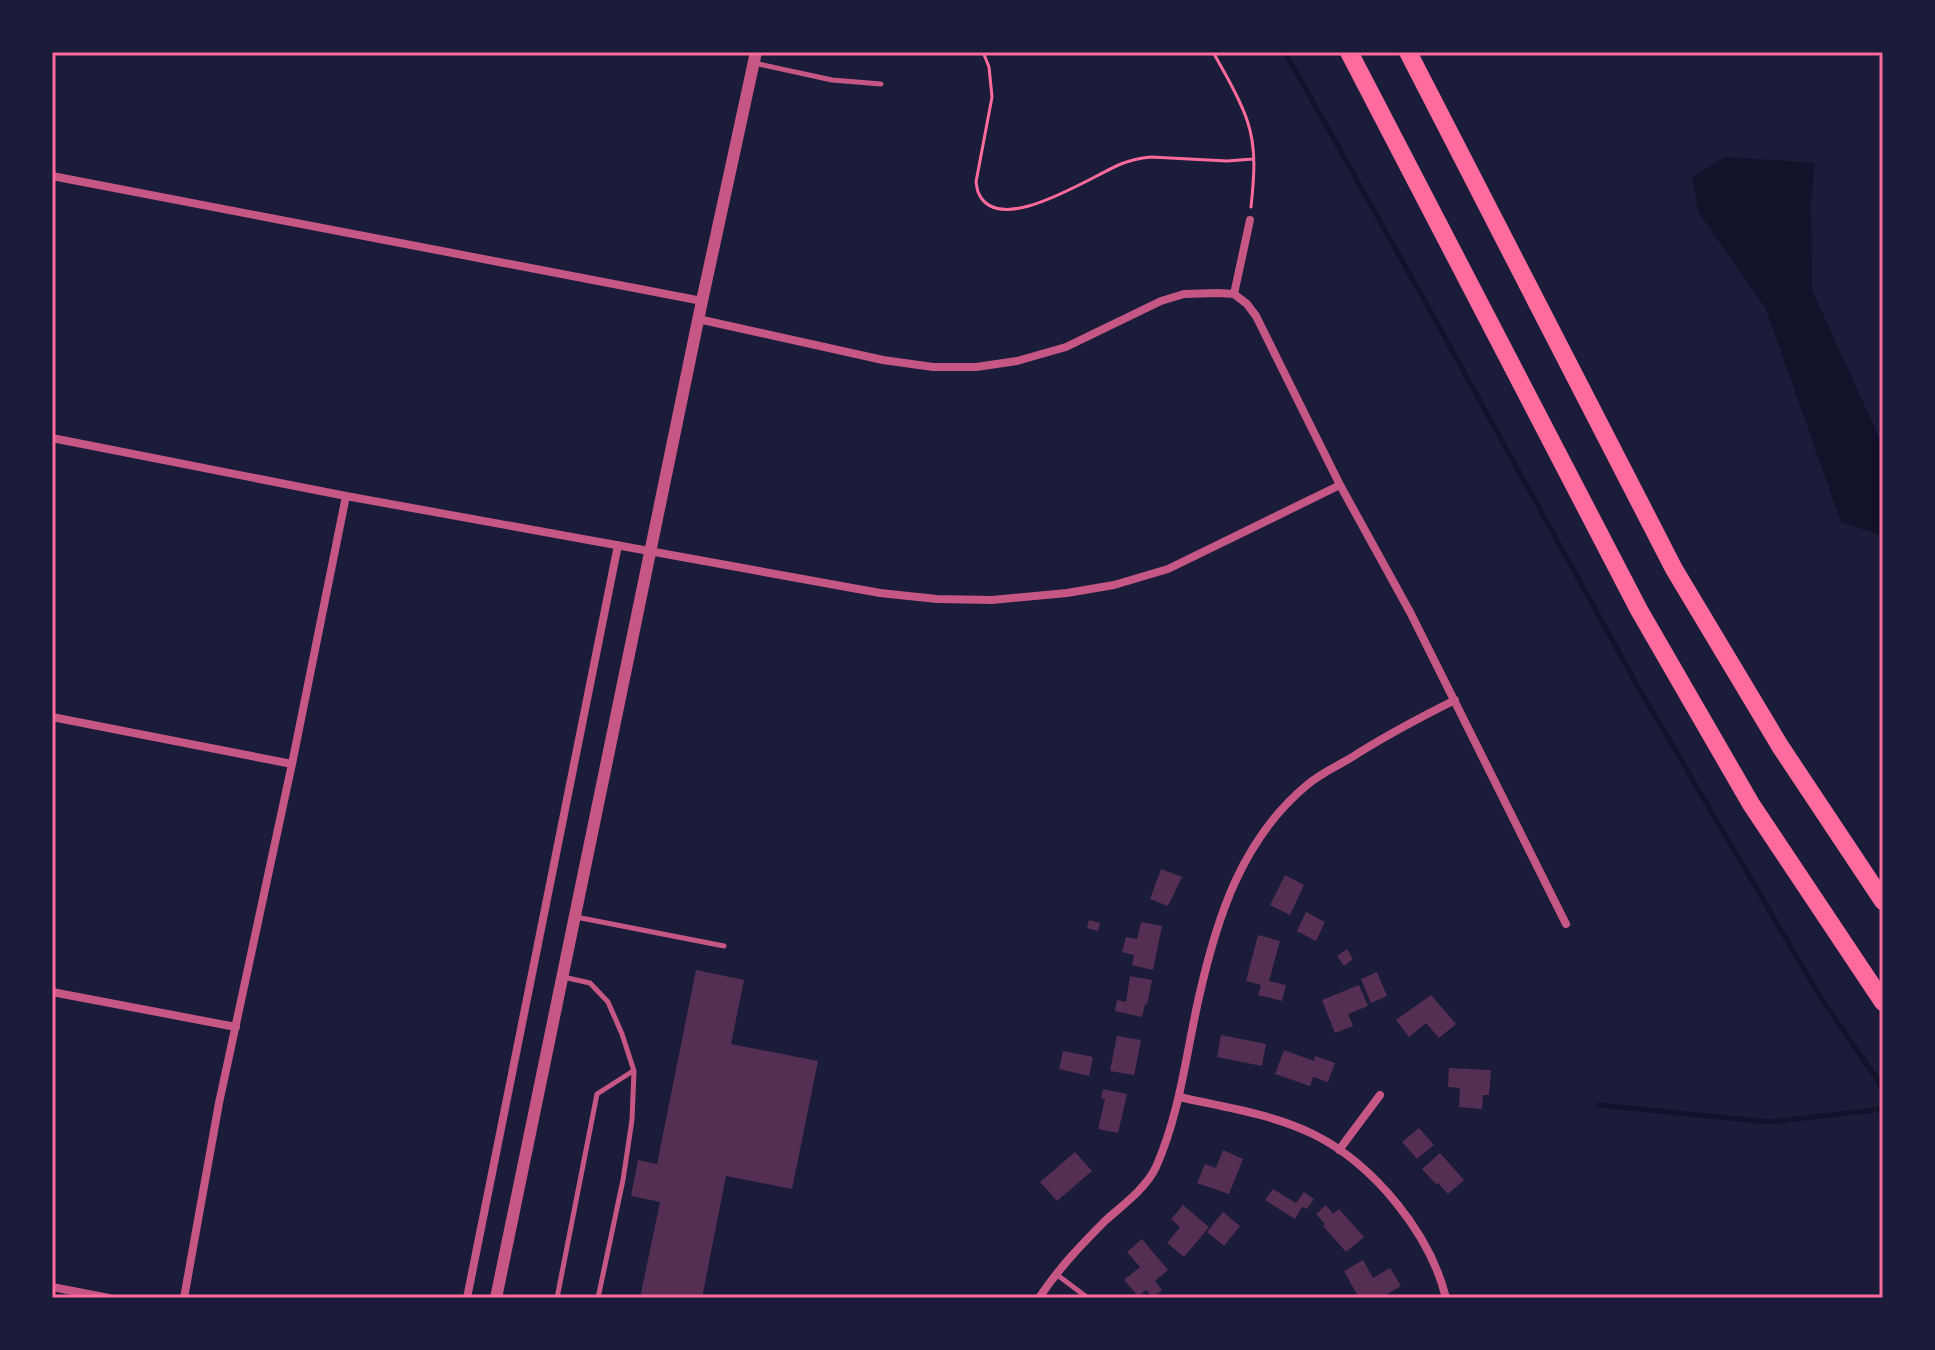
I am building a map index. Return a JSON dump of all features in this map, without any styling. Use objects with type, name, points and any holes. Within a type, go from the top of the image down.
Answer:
[{"type":"highway","points":[[1349,52],[1639,610],[1751,804],[1883,1002]]},
{"type":"highway","points":[[1408,52],[1674,569],[1780,746],[1883,901]]},
{"type":"street","points":[[496,1298],[755,57]]},
{"type":"street","points":[[52,176],[702,301]]},
{"type":"street","points":[[1234,294],[1250,220]]},
{"type":"street","points":[[698,319],[883,360],[933,367],[976,367],[1017,361],[1066,347],[1161,301],[1184,294],[1234,294],[1256,316],[1340,485],[1455,700],[1566,924]]},
{"type":"street","points":[[52,438],[346,496],[880,593],[992,600],[1114,585],[1168,569],[1340,485]]},
{"type":"street","points":[[184,1298],[219,1103],[346,496]]},
{"type":"street","points":[[467,1298],[618,545]]},
{"type":"street","points":[[1039,1298],[1055,1274],[1154,1171],[1179,1097],[1198,997],[1218,921],[1235,879],[1252,849],[1288,802],[1310,783],[1392,732],[1455,700]]},
{"type":"street","points":[[52,717],[292,764]]},
{"type":"street","points":[[52,992],[236,1027]]},
{"type":"street","points":[[1339,1150],[1380,1095]]},
{"type":"street","points":[[1179,1097],[1282,1121],[1315,1135],[1339,1150],[1376,1180],[1404,1214],[1425,1246],[1446,1298]]},
{"type":"street","points":[[52,1287],[109,1298]]},
{"type":"lane","points":[[755,57],[832,80],[881,84]]},
{"type":"lane","points":[[574,916],[724,946]]},
{"type":"lane","points":[[562,977],[590,983],[608,1002],[634,1071],[632,1120],[623,1180],[598,1298]]},
{"type":"lane","points":[[557,1298],[597,1094],[634,1071]]},
{"type":"lane","points":[[1055,1274],[1088,1298]]},
{"type":"path","points":[[983,52],[989,67],[992,97],[976,182],[979,195],[987,204],[1000,210],[1048,200],[1123,163],[1140,158],[1253,159]]},
{"type":"path","points":[[1213,52],[1248,121],[1254,174],[1250,220]]},
{"type":"shaded area","points":[[1725,157],[1815,163],[1811,201],[1812,290],[1883,446],[1883,536],[1841,522],[1766,309],[1699,213],[1692,177]]},
{"type":"building","points":[[1161,869],[1182,877],[1168,906],[1150,899]]},
{"type":"building","points":[[1285,875],[1304,885],[1290,915],[1270,905]]},
{"type":"building","points":[[1306,912],[1325,922],[1316,941],[1297,931]]},
{"type":"building","points":[[1089,920],[1100,923],[1098,931],[1087,928]]},
{"type":"building","points":[[1141,922],[1162,926],[1153,970],[1132,965],[1134,955],[1122,952],[1126,937],[1137,939]]},
{"type":"building","points":[[1258,935],[1280,941],[1269,981],[1286,985],[1282,1001],[1258,995],[1261,985],[1246,981]]},
{"type":"building","points":[[1347,949],[1353,959],[1344,966],[1337,956]]},
{"type":"building","points":[[696,970],[744,980],[731,1044],[818,1061],[792,1189],[726,1176],[702,1298],[640,1298],[660,1202],[631,1196],[638,1160],[657,1164]]},
{"type":"building","points":[[1377,972],[1387,996],[1371,1003],[1361,979]]},
{"type":"building","points":[[1130,976],[1152,980],[1142,1017],[1115,1011],[1117,1000],[1126,1002]]},
{"type":"building","points":[[1359,985],[1368,1006],[1348,1014],[1353,1026],[1335,1033],[1322,1000]]},
{"type":"building","points":[[1431,995],[1456,1024],[1439,1038],[1426,1023],[1409,1037],[1396,1020]]},
{"type":"building","points":[[1221,1035],[1266,1044],[1262,1066],[1217,1057]]},
{"type":"building","points":[[1117,1036],[1141,1040],[1134,1075],[1110,1071]]},
{"type":"building","points":[[1284,1050],[1314,1061],[1315,1056],[1335,1063],[1328,1082],[1313,1077],[1310,1086],[1275,1074]]},
{"type":"building","points":[[1063,1051],[1093,1057],[1089,1076],[1059,1069]]},
{"type":"building","points":[[1449,1068],[1491,1070],[1489,1095],[1483,1095],[1482,1109],[1459,1107],[1460,1088],[1448,1087]]},
{"type":"building","points":[[1103,1089],[1127,1094],[1118,1133],[1098,1129],[1105,1099],[1101,1098]]},
{"type":"building","points":[[1419,1128],[1434,1145],[1417,1159],[1402,1142]]},
{"type":"building","points":[[1223,1150],[1243,1159],[1229,1194],[1197,1183],[1205,1164],[1216,1168]]},
{"type":"building","points":[[1075,1152],[1092,1171],[1057,1201],[1040,1182]]},
{"type":"building","points":[[1440,1153],[1464,1180],[1448,1194],[1422,1169]]},
{"type":"building","points":[[1273,1189],[1296,1203],[1304,1192],[1314,1199],[1307,1209],[1302,1207],[1295,1219],[1265,1200]]},
{"type":"building","points":[[1183,1205],[1209,1227],[1184,1257],[1167,1243],[1180,1227],[1171,1219]]},
{"type":"building","points":[[1326,1205],[1333,1214],[1339,1209],[1364,1237],[1346,1252],[1316,1214]]},
{"type":"building","points":[[1223,1212],[1240,1226],[1224,1246],[1207,1232]]},
{"type":"building","points":[[1142,1239],[1168,1270],[1155,1281],[1162,1290],[1153,1298],[1146,1290],[1138,1296],[1124,1280],[1140,1267],[1127,1252]]},
{"type":"building","points":[[1363,1260],[1373,1278],[1390,1268],[1401,1286],[1381,1298],[1359,1298],[1344,1271]]},
{"type":"waterway","points":[[1285,52],[1637,685],[1821,998],[1883,1090]]},
{"type":"waterway","points":[[1599,1105],[1769,1122],[1883,1109]]}]
